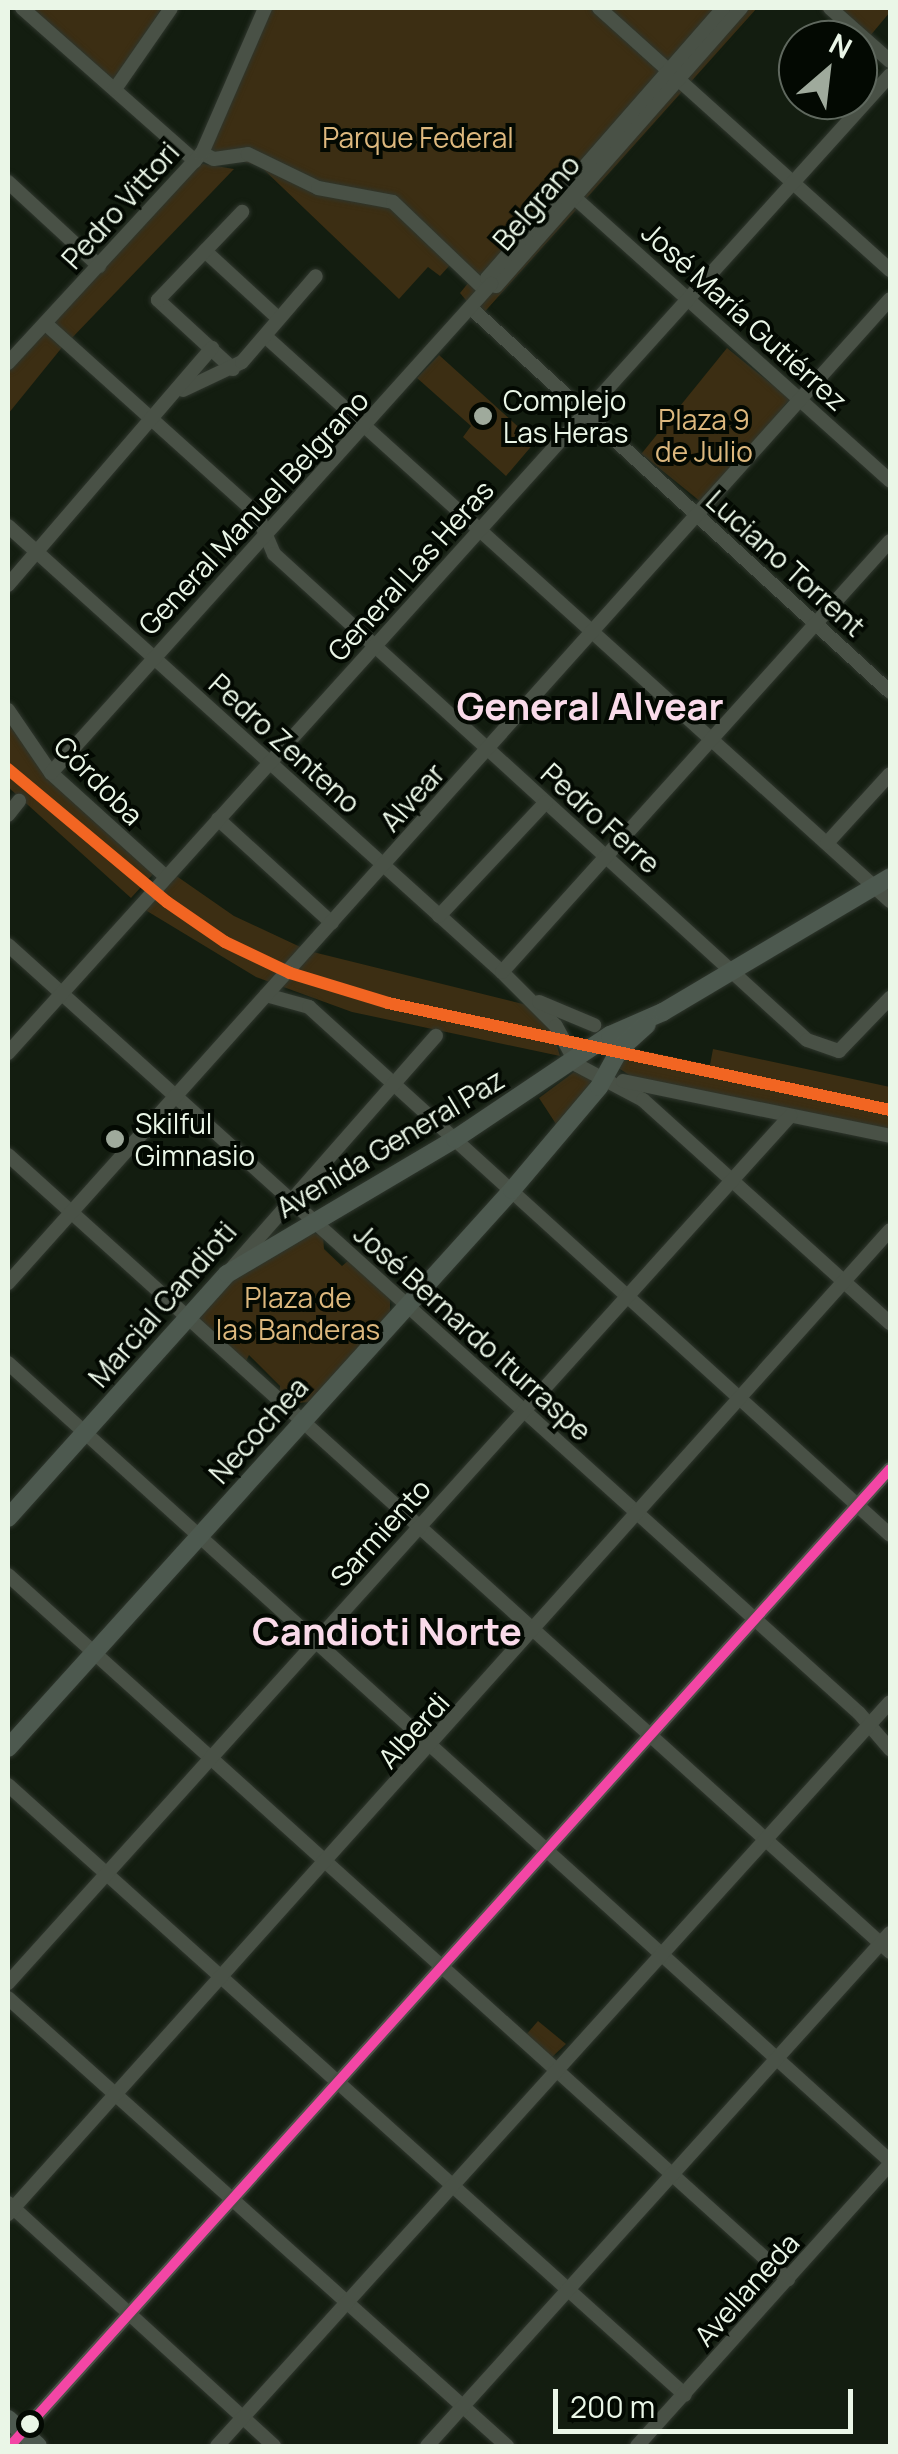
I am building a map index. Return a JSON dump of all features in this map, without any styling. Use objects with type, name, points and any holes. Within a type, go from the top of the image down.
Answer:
[{"type":"main road","name":"Avenida General Paz","points":[[228,1274],[455,1140],[610,1035],[663,1012],[883,882]]},
{"type":"main road","name":"Necochea","points":[[8,1748],[512,1190],[609,1077],[620,1049],[663,1012]]},
{"type":"main road","name":"Marcial Candioti","points":[[8,1518],[228,1274]]},
{"type":"main road","points":[[13,2433],[38,2446]]},
{"type":"street","points":[[22,8],[198,157],[248,154],[318,188],[394,202],[488,287]]},
{"type":"street","points":[[116,89],[170,8]]},
{"type":"street","name":"Pedro Vittori","points":[[8,363],[198,157],[265,8]]},
{"type":"street","points":[[600,8],[890,270]]},
{"type":"street","name":"Belgrano","points":[[488,287],[496,286],[673,74],[723,8]]},
{"type":"street","name":"Belgrano","points":[[673,74],[741,8]]},
{"type":"street","points":[[830,8],[890,60]]},
{"type":"street","name":"General Las Heras","points":[[8,1053],[890,76]]},
{"type":"street","points":[[8,182],[100,266]]},
{"type":"street","name":"José María Gutiérrez","points":[[570,193],[890,481]]},
{"type":"street","points":[[234,369],[158,300],[242,212]]},
{"type":"street","points":[[206,251],[279,319]]},
{"type":"street","points":[[178,392],[234,369],[316,276]]},
{"type":"street","name":"General Manuel Belgrano","points":[[51,773],[488,287]]},
{"type":"street","name":"Alvear","points":[[8,1284],[890,298]]},
{"type":"street","name":"Luciano Torrent","points":[[470,308],[890,692]]},
{"type":"street","name":"Pedro Ferre","points":[[46,324],[258,514],[274,554],[733,971],[828,1052],[849,1043],[890,998]]},
{"type":"street","points":[[265,336],[827,844],[883,882],[890,901]]},
{"type":"street","points":[[8,585],[154,420],[212,348]]},
{"type":"street","name":"Pedro Zenteno","points":[[8,526],[502,972],[556,1026],[574,1062]]},
{"type":"street","points":[[502,972],[890,541]]},
{"type":"street","name":"Córdoba","points":[[8,710],[51,773],[166,877]]},
{"type":"street","points":[[827,844],[890,774]]},
{"type":"street","points":[[8,815],[19,801]]},
{"type":"street","points":[[439,916],[546,802]]},
{"type":"street","points":[[218,819],[332,923]]},
{"type":"street","name":"José Bernardo Iturraspe","points":[[8,945],[859,1713],[867,1728],[890,1749]]},
{"type":"street","points":[[266,995],[302,1002],[890,1535]]},
{"type":"street","name":"Pedro Zenteno","points":[[529,998],[594,1025]]},
{"type":"street","name":"Marcial Candioti","points":[[228,1274],[288,1199],[436,1036]]},
{"type":"street","points":[[574,1062],[609,1077],[890,1136]]},
{"type":"street","points":[[609,1077],[890,1323]]},
{"type":"street","name":"Sarmiento","points":[[8,1983],[790,1116]]},
{"type":"street","points":[[8,1156],[764,1842],[887,1943],[777,2058],[427,2446]]},
{"type":"street","name":"Alberdi","points":[[10,2208],[431,1748],[890,1230]]},
{"type":"street","points":[[8,1362],[890,2162]]},
{"type":"street","points":[[13,2433],[338,2084],[890,1469]]},
{"type":"street","points":[[8,1575],[788,2279]]},
{"type":"street","points":[[217,2446],[890,1702]]},
{"type":"street","points":[[8,1784],[685,2395]]},
{"type":"street","points":[[8,1998],[507,2446]]},
{"type":"street","name":"Avellaneda","points":[[637,2446],[890,2162]]},
{"type":"street","points":[[10,2208],[274,2446]]},
{"type":"green space","points":[[30,8],[162,8],[115,81]]},
{"type":"green space","name":"Parque Federal","points":[[269,8],[757,8],[480,317],[460,293],[469,282],[450,265],[440,276],[428,267],[399,299],[260,166],[206,152]]},
{"type":"green space","points":[[818,8],[890,8],[878,26],[878,20],[840,20]]},
{"type":"green space","points":[[198,163],[234,169],[70,340],[50,322]]},
{"type":"green space","points":[[45,328],[64,345],[8,414],[8,368]]},
{"type":"green space","name":"Plaza 9 de Julio","points":[[727,348],[790,399],[704,505],[641,454]]},
{"type":"green space","name":"Complejo Las Heras","points":[[439,355],[535,442],[506,476],[463,437],[471,426],[417,378]]},
{"type":"green space","points":[[8,717],[154,873],[131,898],[8,787]]},
{"type":"green space","points":[[175,875],[234,916],[309,951],[531,1006],[553,1033],[560,1056],[352,1012],[256,977],[142,908]]},
{"type":"green space","points":[[635,1049],[710,1065],[713,1049],[890,1087],[890,1133],[632,1077],[617,1067]]},
{"type":"green space","points":[[574,1072],[590,1078],[591,1086],[556,1124],[539,1098]]},
{"type":"green space","name":"Plaza de las Banderas","points":[[305,1231],[323,1235],[324,1249],[342,1266],[349,1260],[390,1299],[390,1313],[309,1402],[286,1404],[279,1398],[280,1386],[249,1355],[244,1365],[197,1322],[200,1308],[229,1276]]},
{"type":"green space","points":[[538,2021],[566,2044],[550,2059],[525,2036]]},
{"type":"transit line","points":[[8,769],[167,902],[225,942],[290,973],[388,1003],[890,1110]]},
{"type":"transit line","points":[[10,2446],[890,1469]]},
{"type":"place","name":"Complejo Las Heras","points":[[483,416]]},
{"type":"place","name":"Skilful Gimnasio","points":[[115,1139]]},
{"type":"district","name":"General Alvear","points":[[590,706]]},
{"type":"district","name":"Candioti Norte","points":[[387,1631]]}]
